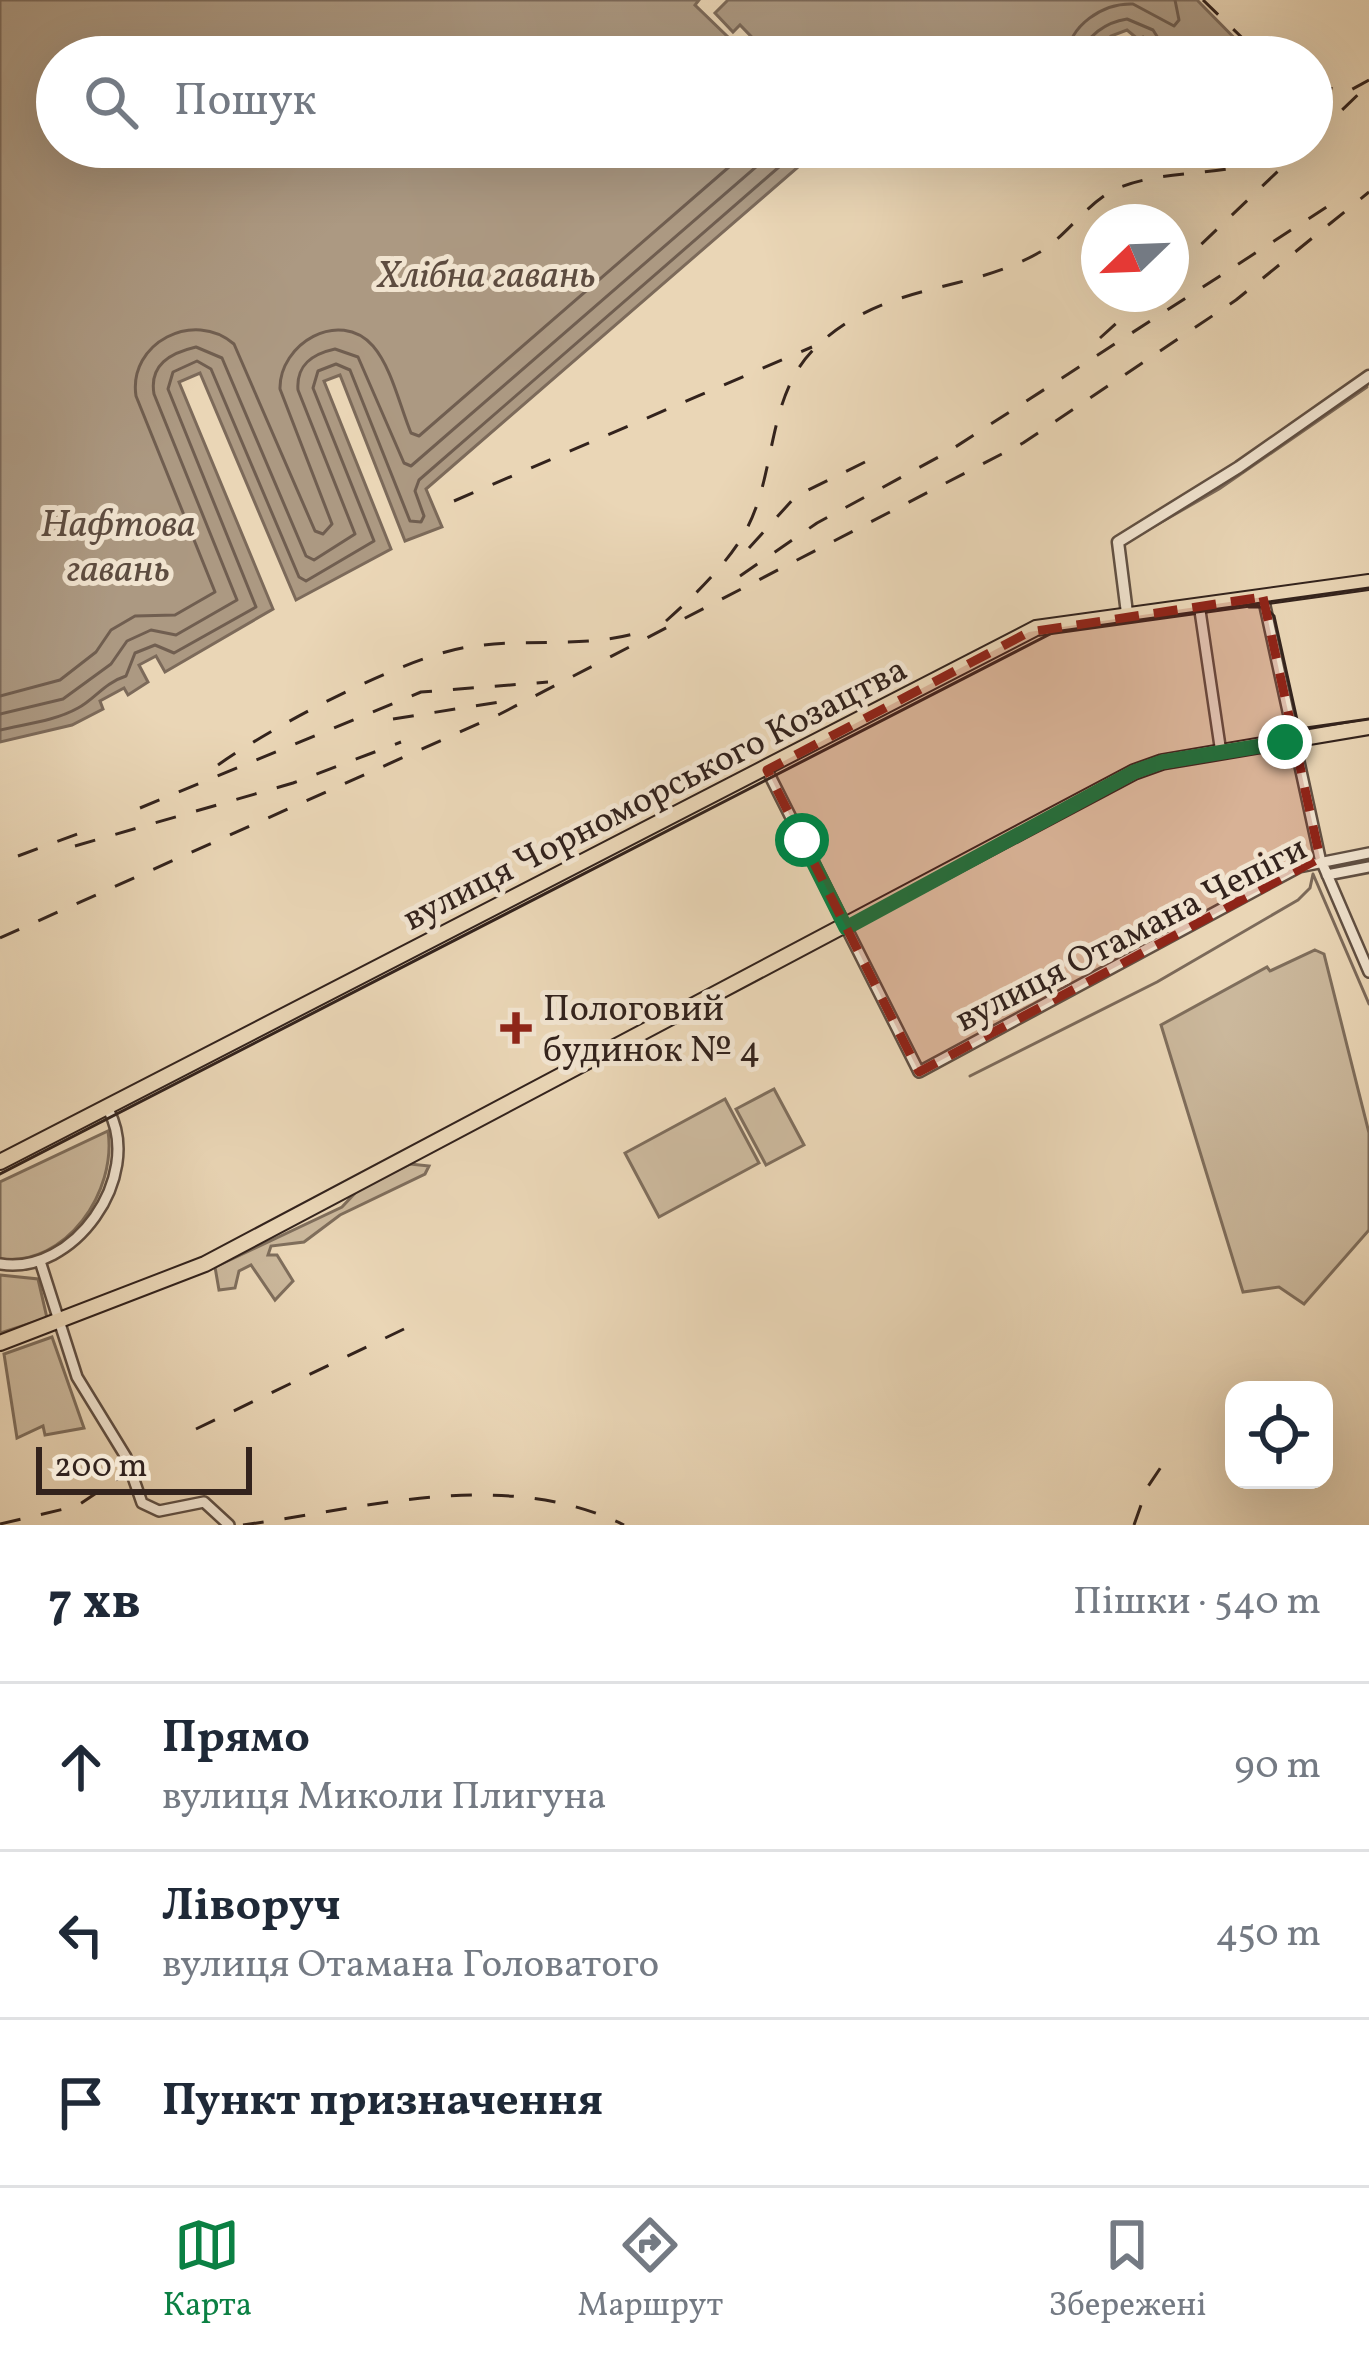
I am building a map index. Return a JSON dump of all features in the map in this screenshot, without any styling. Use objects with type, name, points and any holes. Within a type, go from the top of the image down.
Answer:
[{"type":"main road","name":"вулиця Чорноморського Козацтва","points":[[0,1162],[109,1111],[466,920],[767,770],[1036,628],[1369,582]]},
{"type":"main road","points":[[0,1342],[205,1264],[1134,772],[1369,728]]},
{"type":"street","points":[[1127,613],[1118,542],[1239,467],[1369,376]]},
{"type":"street","points":[[1263,596],[1320,858],[1369,972]]},
{"type":"street","points":[[1199,604],[1221,753]]},
{"type":"street","points":[[767,770],[846,928]]},
{"type":"street","name":"вулиця Отамана Чепіги","points":[[846,928],[920,1072],[1320,858],[1369,853]]},
{"type":"street","name":"вулиця Отамана Чепіги","points":[[1327,875],[1369,867]]},
{"type":"street","points":[[0,1264],[40,1261],[79,1235],[104,1202],[118,1150],[109,1111]]},
{"type":"street","points":[[40,1261],[77,1377],[126,1457],[142,1503],[159,1510],[204,1502],[229,1525]]},
{"type":"highlighted area","points":[[1263,597],[1320,858],[919,1072],[767,770],[1029,632]]},
{"type":"shaded area","points":[[1315,950],[1324,954],[1369,1133],[1369,1230],[1304,1304],[1279,1287],[1243,1292],[1161,1025],[1267,967],[1270,971]]},
{"type":"shaded area","points":[[774,1089],[804,1145],[766,1165],[736,1109]]},
{"type":"shaded area","points":[[725,1099],[759,1163],[659,1217],[625,1153]]},
{"type":"shaded area","points":[[108,1131],[104,1177],[82,1220],[46,1251],[0,1259],[0,1182]]},
{"type":"shaded area","points":[[410,1164],[429,1166],[425,1174],[340,1215],[304,1242],[271,1246],[268,1255],[277,1255],[293,1281],[275,1300],[251,1265],[239,1271],[235,1288],[219,1290],[215,1267],[342,1207],[357,1191]]},
{"type":"shaded area","points":[[0,1275],[38,1279],[47,1318],[0,1333]]},
{"type":"shaded area","points":[[52,1337],[84,1428],[45,1435],[43,1426],[17,1438],[4,1354]]},
{"type":"water","points":[[0,0],[699,0],[695,5],[727,36],[36,36],[36,168],[797,168],[426,489],[442,527],[405,541],[340,375],[324,381],[391,549],[296,600],[200,373],[179,382],[273,609],[165,672],[156,656],[139,665],[148,682],[128,695],[124,688],[100,701],[103,709],[72,725],[0,742]]},
{"type":"water","points":[[728,0],[1197,0],[1232,36],[1134,36],[1127,30],[1111,36],[751,36],[740,25],[733,32],[715,13]]},
{"type":"waterway","points":[[1137,536],[1219,489],[1367,387]]},
{"type":"waterway","points":[[970,1076],[1157,982],[1298,900],[1310,888],[1313,874],[1369,1004]]},
{"type":"tram line","points":[[0,1174],[1054,632],[1369,588]]},
{"type":"tram line","points":[[1249,607],[1265,607],[1274,616],[1299,729],[1369,719]]},
{"type":"railway","points":[[1203,0],[1240,36]]},
{"type":"railway","points":[[1333,89],[1347,92],[1369,80]]},
{"type":"railway","points":[[1333,119],[1369,84]]},
{"type":"railway","points":[[666,621],[738,544],[763,485],[788,387],[817,346],[843,325],[899,299],[984,275],[1040,252],[1118,188],[1234,168]]},
{"type":"railway","points":[[1189,256],[1281,168]]},
{"type":"railway","points":[[0,938],[500,714],[1023,443],[1236,300],[1369,192]]},
{"type":"railway","points":[[740,576],[817,523],[946,453],[1339,199]]},
{"type":"railway","points":[[1100,338],[1129,312]]},
{"type":"railway","points":[[454,501],[812,347]]},
{"type":"railway","points":[[749,548],[796,496],[867,461]]},
{"type":"railway","points":[[218,765],[339,695],[441,653],[489,644],[593,641],[633,634]]},
{"type":"railway","points":[[140,808],[421,692],[548,682]]},
{"type":"railway","points":[[393,719],[512,700]]},
{"type":"railway","points":[[75,846],[293,783],[401,742]]},
{"type":"railway","points":[[18,856],[91,829]]},
{"type":"railway","points":[[196,1429],[404,1329]]},
{"type":"railway","points":[[1134,1525],[1147,1488],[1167,1458]]},
{"type":"railway","points":[[0,1524],[77,1506],[125,1474]]},
{"type":"railway","points":[[243,1525],[387,1502],[484,1495],[579,1508],[624,1525]]},
{"type":"place","name":"Пологовий будинок № 4","points":[[516,1028]]},
{"type":"route","points":[[802,840],[846,928],[1134,772],[1162,762],[1285,742]]},
{"type":"water label","name":"Хлібна гавань","points":[[486,273]]},
{"type":"water label","name":"Нафтова гавань","points":[[118,544]]}]
